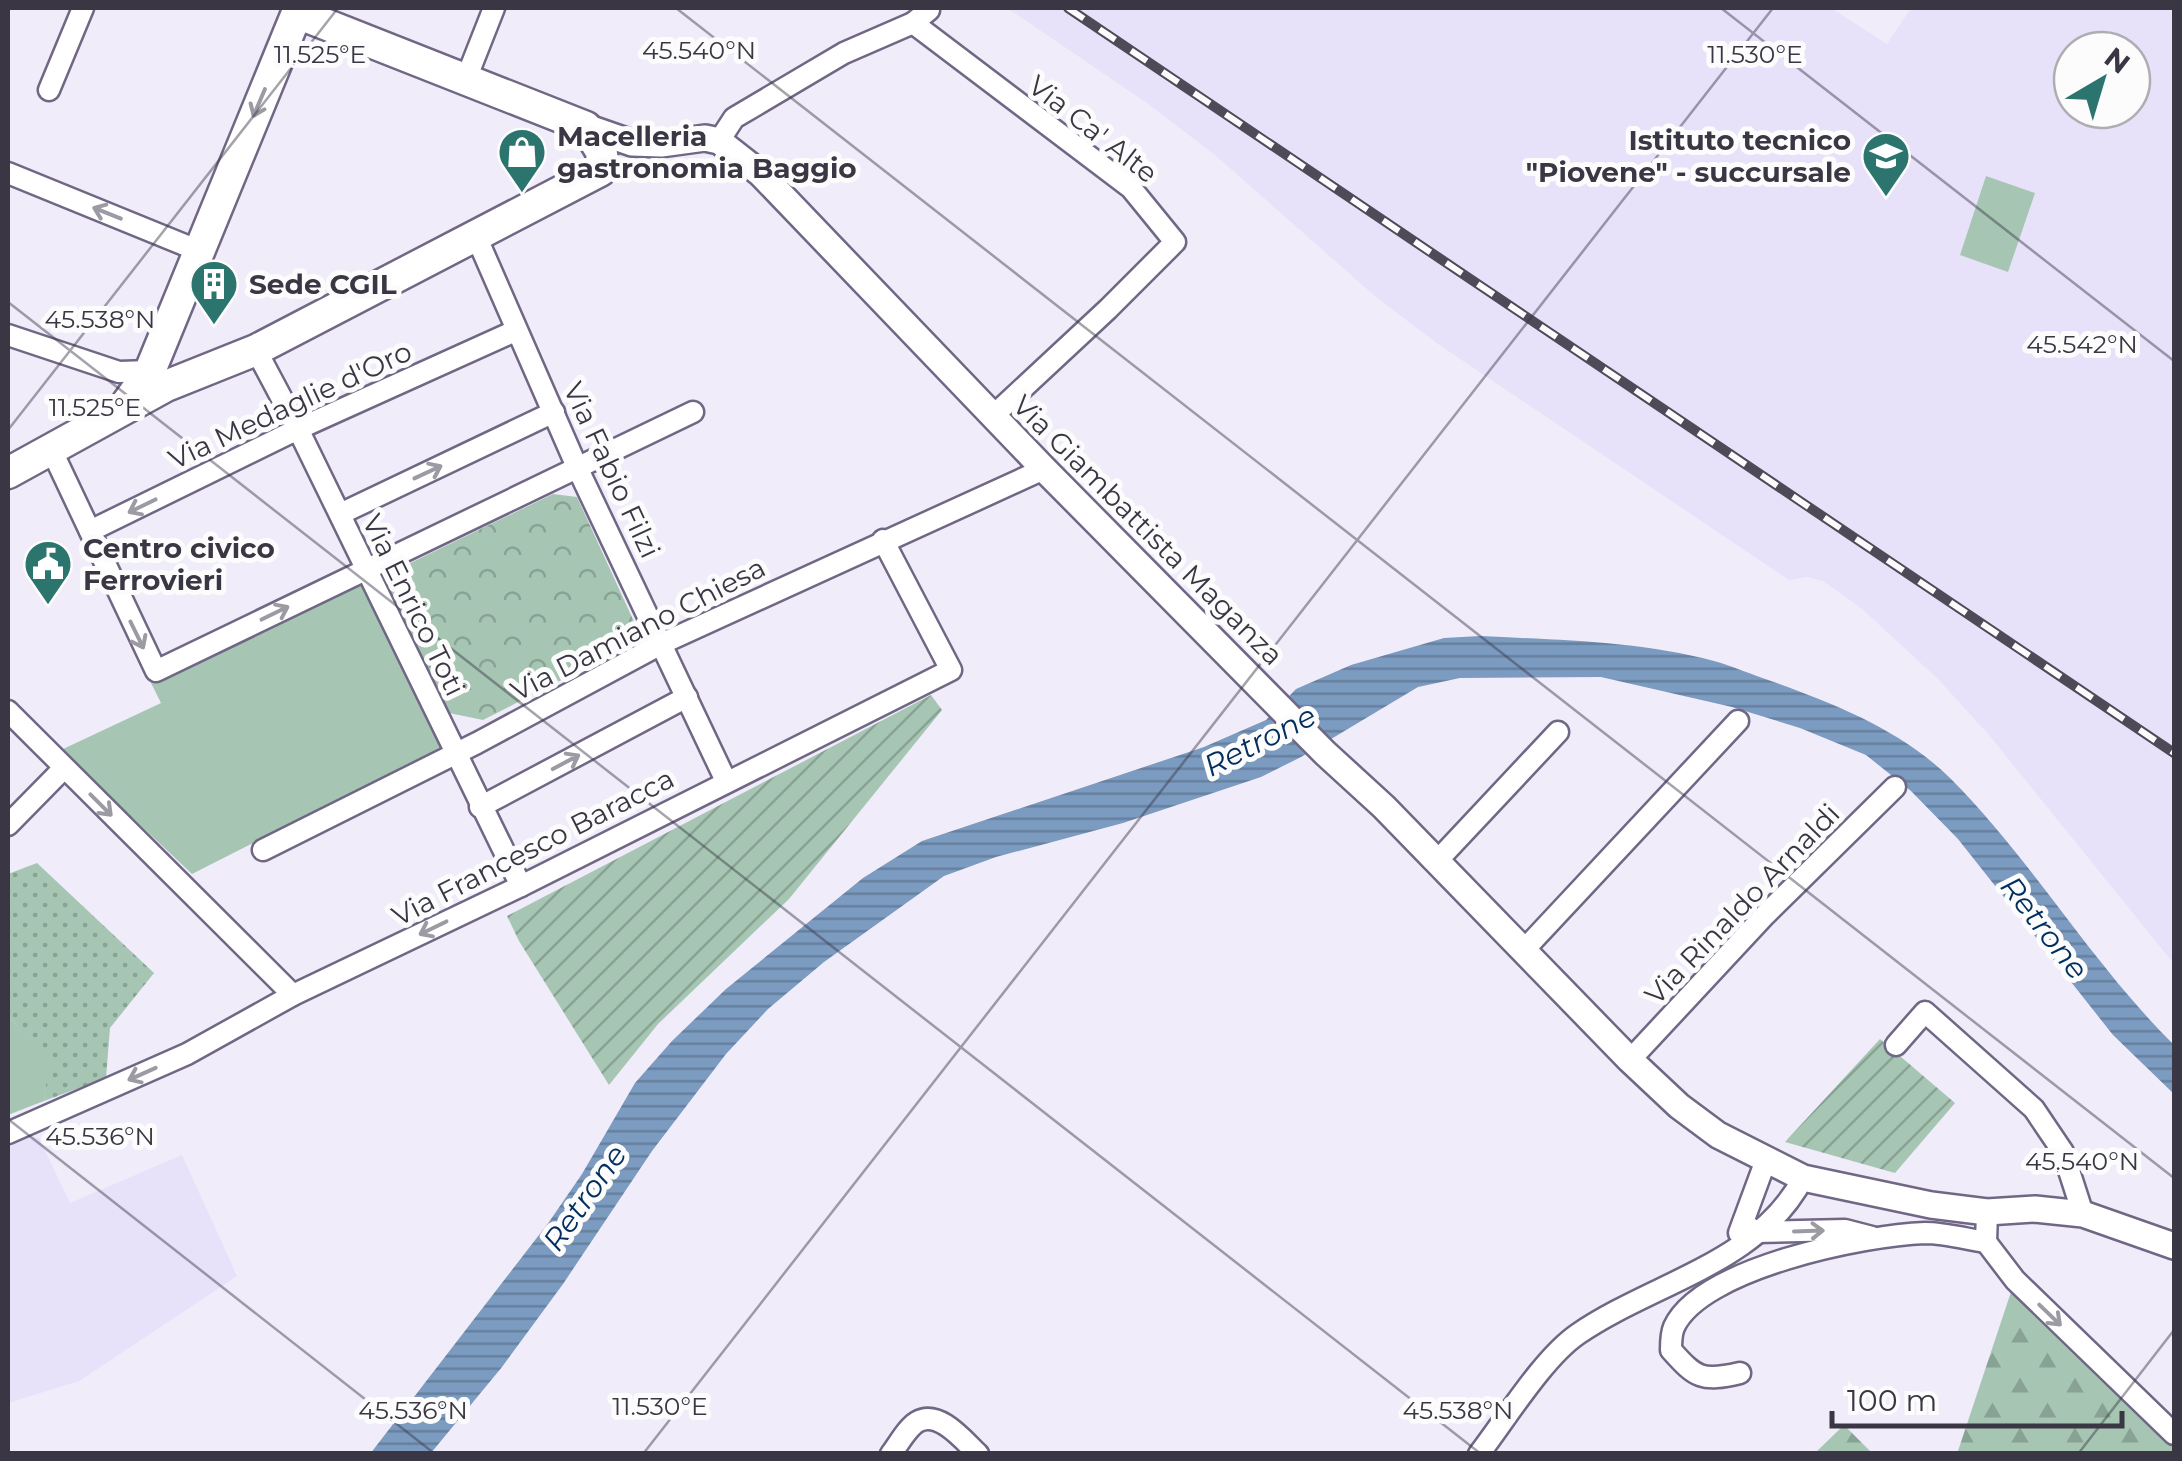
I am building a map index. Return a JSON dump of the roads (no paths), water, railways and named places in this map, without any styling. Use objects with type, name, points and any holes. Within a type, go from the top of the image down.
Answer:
[{"type":"main road","points":[[8,472],[123,410],[158,379],[256,350],[600,171],[602,153],[586,127],[293,9],[197,250],[158,379]]},
{"type":"street","points":[[49,90],[84,8]]},
{"type":"street","points":[[466,79],[494,8]]},
{"type":"street","name":"Via Ca' Alte","points":[[719,141],[734,118],[844,53],[921,17],[1131,188],[1174,242],[993,416]]},
{"type":"street","points":[[586,127],[632,143],[661,144],[704,138],[719,141]]},
{"type":"street","name":"Via Giambattista Maganza","points":[[719,141],[762,174],[1044,469],[1679,1106],[1718,1135],[1803,1178],[1874,1195],[1988,1212],[2035,1209],[2082,1214],[2174,1246]]},
{"type":"street","points":[[600,171],[661,144]]},
{"type":"street","points":[[8,172],[197,250]]},
{"type":"street","name":"Via Fabio Filzi","points":[[476,236],[577,467],[726,780]]},
{"type":"street","name":"Via Medaglie d'Oro","points":[[90,532],[298,429],[516,331]]},
{"type":"street","points":[[8,335],[119,372],[158,379]]},
{"type":"street","name":"Via Enrico Toti","points":[[256,350],[520,886]]},
{"type":"street","points":[[340,514],[554,412]]},
{"type":"street","points":[[52,451],[156,671],[694,412]]},
{"type":"street","name":"Via Damiano Chiesa","points":[[263,850],[663,643],[1044,469]]},
{"type":"street","name":"Via Francesco Baracca","points":[[8,1133],[187,1054],[294,995],[950,670],[883,540]]},
{"type":"street","points":[[480,807],[687,697]]},
{"type":"street","points":[[8,711],[294,995]]},
{"type":"street","points":[[1524,950],[1738,721]]},
{"type":"street","points":[[1436,861],[1558,732]]},
{"type":"street","points":[[8,825],[64,768]]},
{"type":"street","name":"Via Rinaldo Arnaldi","points":[[1630,1060],[1765,916],[1895,787]]},
{"type":"street","points":[[1896,1045],[1925,1012],[2034,1109],[2064,1152],[2082,1214]]},
{"type":"street","points":[[1480,1454],[1559,1350],[1576,1335],[1730,1254],[1750,1228],[1766,1160]]},
{"type":"street","points":[[1750,1228],[1777,1217],[1803,1178]]},
{"type":"street","points":[[1988,1212],[1986,1242],[2014,1280],[2174,1434]]},
{"type":"street","points":[[1750,1228],[1845,1230],[1876,1238]]},
{"type":"street","points":[[1740,1373],[1711,1380],[1692,1373],[1670,1350],[1672,1330],[1685,1311],[1705,1295],[1773,1261],[1876,1238],[1929,1233],[1986,1242]]},
{"type":"street","points":[[891,1454],[917,1422],[931,1419],[946,1425],[978,1454]]},
{"type":"water","name":"Retrone","points":[[1480,636],[1627,645],[1686,654],[1795,690],[1889,732],[1931,761],[1980,810],[2116,980],[2174,1045],[2174,1094],[2113,1035],[1958,839],[1911,791],[1866,755],[1800,728],[1732,707],[1601,677],[1460,678],[1418,687],[1261,777],[944,876],[824,962],[768,1009],[726,1054],[652,1151],[502,1367],[431,1453],[370,1454],[549,1222],[635,1083],[726,989],[863,878],[922,841],[1204,747],[1266,720],[1296,689],[1351,665],[1444,638]]},
{"type":"railway","points":[[1068,8],[2174,753]]},
{"type":"place","name":"Macelleria gastronomia Baggio","points":[[522,194]]},
{"type":"place","name":"Istituto tecnico \"Piovene\" - succursale","points":[[1886,198]]},
{"type":"place","name":"Sede CGIL","points":[[214,326]]},
{"type":"place","name":"Centro civico Ferrovieri","points":[[48,606]]}]
